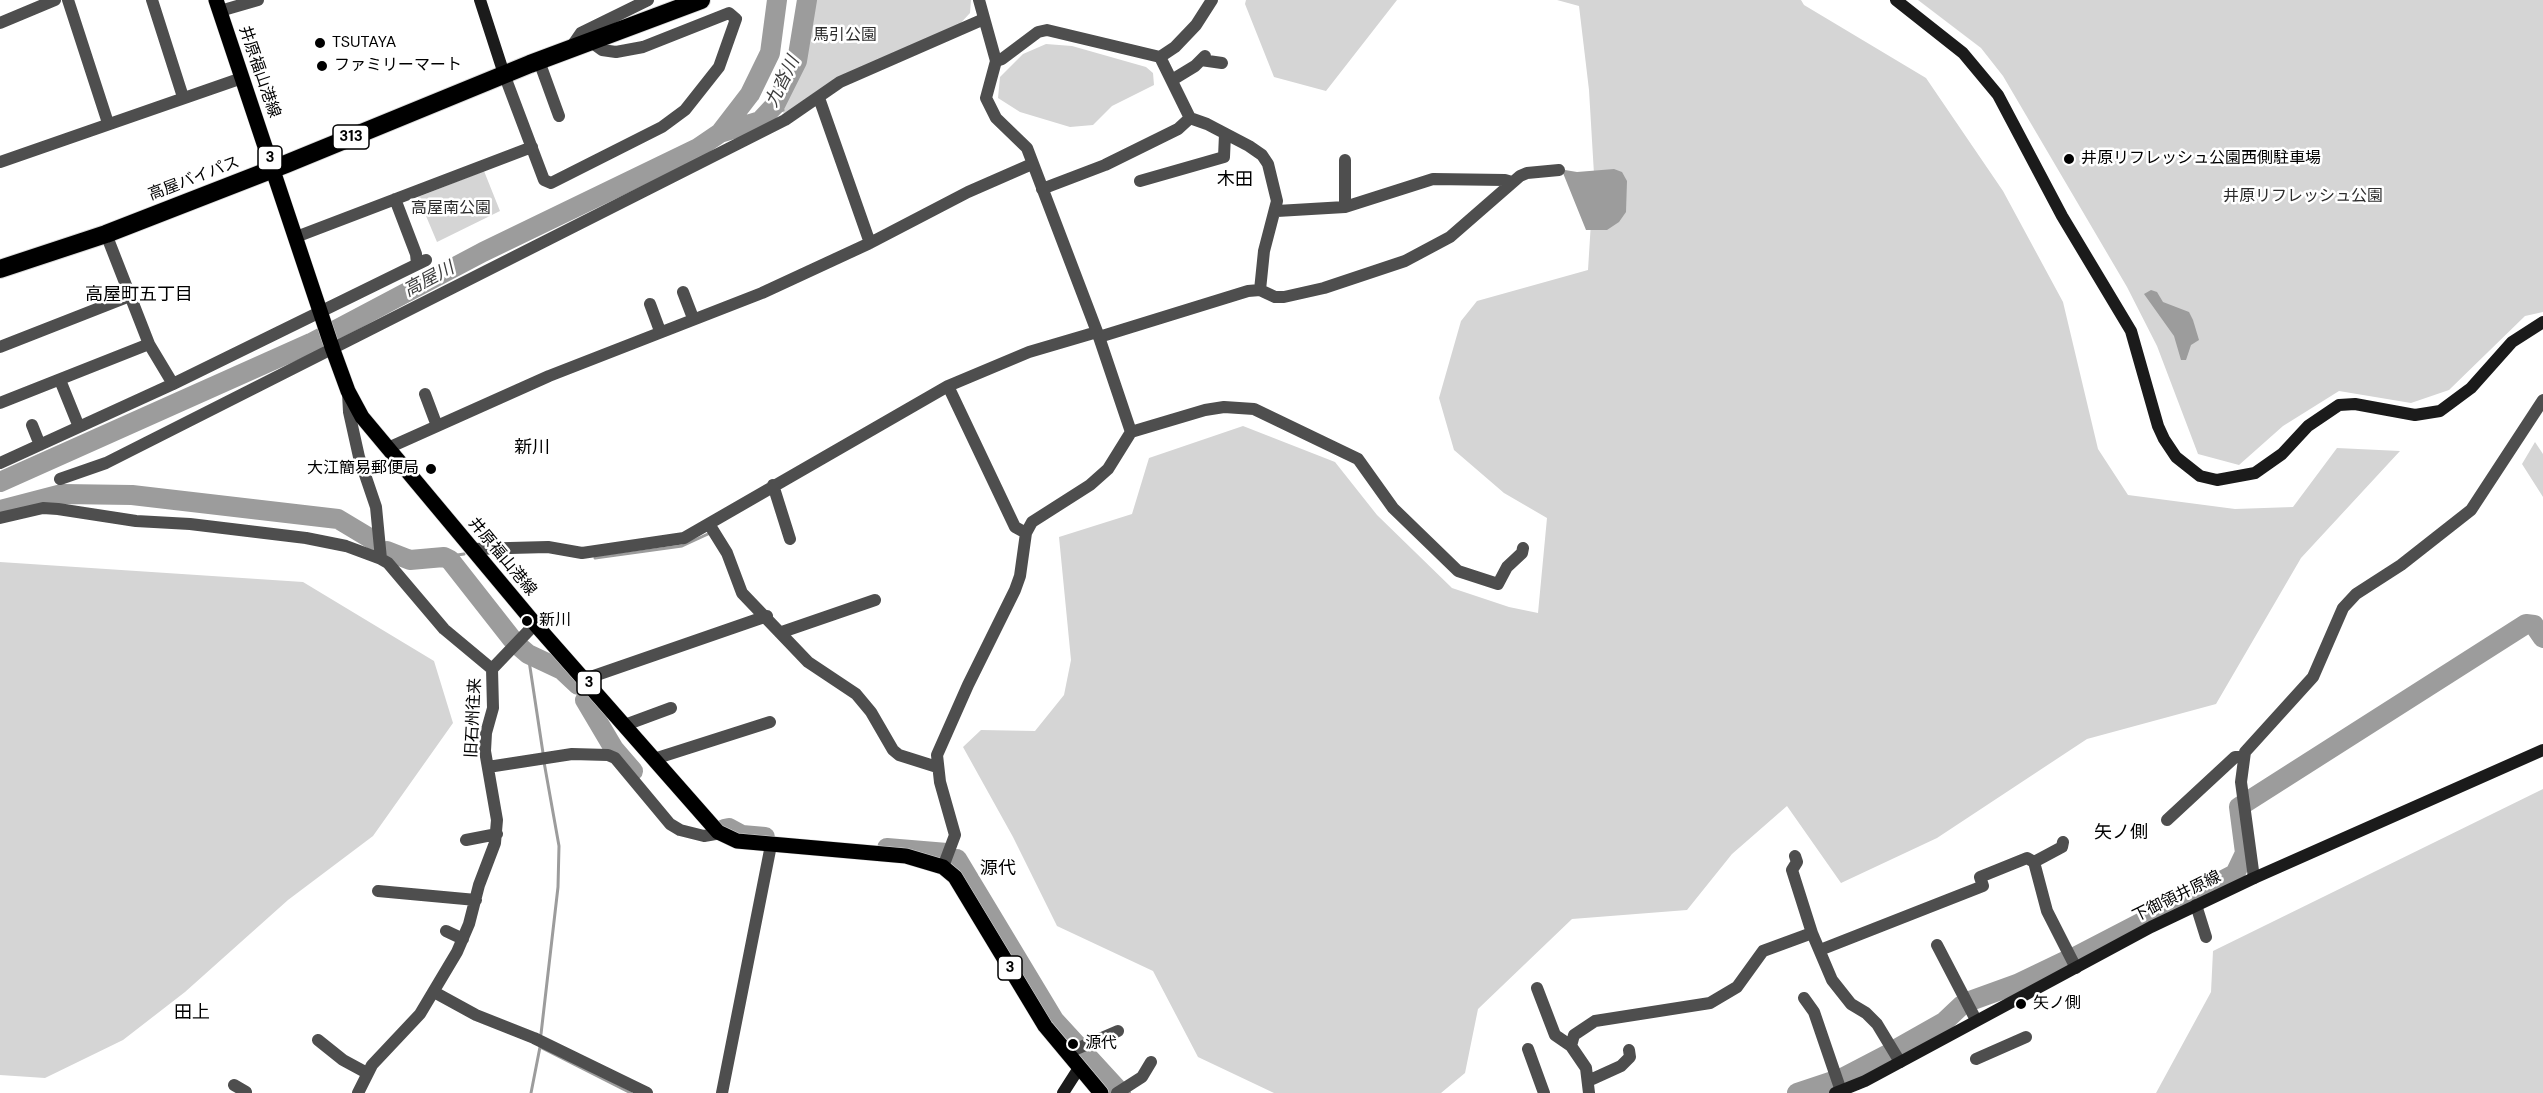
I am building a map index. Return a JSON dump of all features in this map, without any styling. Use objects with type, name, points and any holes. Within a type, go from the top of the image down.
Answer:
[{"type":"highway","name":"高屋バイパス","points":[[0,270],[106,234],[274,169],[504,74],[701,0]]},
{"type":"main road","name":"井原福山港線","points":[[218,5],[348,391],[362,417],[535,624],[721,833],[737,841],[906,856],[943,867]]},
{"type":"main road","name":"3","points":[[943,867],[955,877],[1045,1026],[1075,1049],[1079,1068],[1101,1093]]},
{"type":"street","points":[[0,23],[56,0]]},
{"type":"street","points":[[68,0],[108,123]]},
{"type":"street","points":[[152,0],[183,97]]},
{"type":"street","points":[[218,5],[258,0]]},
{"type":"street","points":[[481,0],[504,74],[544,180],[551,183],[662,127],[685,110],[719,67],[736,19],[729,14],[643,47],[616,52],[602,50],[591,42]]},
{"type":"street","points":[[570,50],[581,33],[648,0]]},
{"type":"street","points":[[979,0],[996,61],[986,98],[996,118],[1027,148],[1098,334],[1131,432]]},
{"type":"street","points":[[996,61],[1038,32],[1047,30],[1160,57],[1175,47],[1196,25],[1212,0]]},
{"type":"street","points":[[1896,0],[1964,53],[1998,95],[2062,216],[2131,331],[2158,426],[2164,439],[2176,457],[2200,476],[2217,480],[2255,473],[2282,454],[2308,426],[2339,405],[2355,404],[2415,415],[2440,411],[2471,388],[2512,342],[2543,322]]},
{"type":"street","points":[[60,479],[106,463],[785,120],[849,77],[984,19]]},
{"type":"street","points":[[1160,57],[1190,118],[1262,155],[1268,164],[1277,201],[1277,211],[1264,251],[1260,290]]},
{"type":"street","points":[[1172,80],[1203,58],[1222,63]]},
{"type":"street","points":[[539,61],[559,116]]},
{"type":"street","points":[[0,162],[242,78]]},
{"type":"street","points":[[819,98],[870,243]]},
{"type":"street","points":[[1042,189],[1105,165],[1178,129],[1190,118]]},
{"type":"street","points":[[1140,181],[1224,157],[1225,134]]},
{"type":"street","points":[[296,237],[532,147]]},
{"type":"street","points":[[1345,160],[1345,207]]},
{"type":"street","points":[[388,448],[693,318],[762,293],[870,243],[968,192],[1032,165]]},
{"type":"street","points":[[472,549],[548,547],[582,553],[684,538],[948,386],[1029,352],[1248,291],[1260,290],[1275,297],[1284,297],[1324,288],[1421,255],[1450,237],[1512,182],[1527,173],[1559,170]]},
{"type":"street","points":[[1277,211],[1345,207],[1433,179],[1512,182]]},
{"type":"street","points":[[0,463],[321,314],[421,262],[395,199]]},
{"type":"street","points":[[106,234],[149,344],[173,384]]},
{"type":"street","points":[[683,292],[693,318]]},
{"type":"street","points":[[0,347],[130,296]]},
{"type":"street","points":[[650,304],[660,332]]},
{"type":"street","points":[[0,402],[60,381],[149,344]]},
{"type":"street","points":[[60,381],[79,428]]},
{"type":"street","points":[[948,386],[1015,527],[1026,533]]},
{"type":"street","points":[[0,518],[43,508],[58,509],[136,521],[190,524],[306,538],[346,546],[381,559],[376,507],[359,457],[349,412],[348,391]]},
{"type":"street","points":[[425,394],[437,426]]},
{"type":"street","points":[[2254,878],[2244,805],[2242,763],[2249,747],[2313,677],[2343,608],[2356,594],[2401,565],[2471,510],[2543,400]]},
{"type":"street","points":[[943,867],[955,835],[937,766],[940,744],[1015,590],[1026,533],[1032,522],[1090,485],[1108,469],[1131,432],[1205,410],[1232,407],[1254,409],[1358,459],[1393,508],[1458,571],[1498,584],[1507,567],[1522,554],[1523,548]]},
{"type":"street","points":[[32,426],[40,445]]},
{"type":"street","points":[[773,485],[790,538]]},
{"type":"street","points":[[709,524],[727,553],[742,593],[767,616],[808,662],[856,694],[871,712],[893,750],[899,755],[937,766]]},
{"type":"street","name":"旧石州往来","points":[[358,1093],[367,1073],[391,1041],[420,1014],[435,992],[463,939],[497,834],[486,741],[493,708],[492,669],[444,629],[388,563],[381,559]]},
{"type":"street","points":[[782,632],[875,600]]},
{"type":"street","points":[[585,679],[767,616]]},
{"type":"street","points":[[492,669],[535,624]]},
{"type":"street","points":[[625,724],[671,708]]},
{"type":"street","points":[[654,759],[770,722]]},
{"type":"street","name":"下御領井原線","points":[[1838,1086],[1900,1062],[2076,968],[2254,878],[2543,750]]},
{"type":"street","points":[[488,767],[572,754],[608,755],[615,758],[670,824],[680,830],[704,836],[721,833]]},
{"type":"street","points":[[2167,820],[2235,757],[2242,763]]},
{"type":"street","points":[[466,840],[497,834]]},
{"type":"street","points":[[1820,950],[1983,886],[1980,877],[2027,858],[2034,861],[2062,847],[2063,842]]},
{"type":"street","points":[[722,1093],[771,845]]},
{"type":"street","points":[[1796,856],[1797,862],[1792,870],[1812,933],[1832,980],[1851,1004],[1866,1013],[1877,1024],[1900,1062]]},
{"type":"street","points":[[2034,861],[2047,911],[2076,968]]},
{"type":"street","points":[[378,891],[476,900]]},
{"type":"street","points":[[2196,906],[2206,937]]},
{"type":"street","points":[[446,931],[463,939]]},
{"type":"street","points":[[1571,1046],[1574,1035],[1594,1021],[1710,1003],[1737,987],[1763,951],[1812,933]]},
{"type":"street","points":[[1937,945],[1976,1020]]},
{"type":"street","points":[[1537,988],[1555,1035],[1571,1046],[1586,1068],[1588,1087],[1621,1066],[1630,1057],[1629,1050]]},
{"type":"street","points":[[435,992],[476,1015],[534,1038],[647,1093]]},
{"type":"street","points":[[1804,998],[1814,1012],[1838,1086]]},
{"type":"street","points":[[1075,1049],[1118,1031]]},
{"type":"street","points":[[1976,1059],[2026,1037]]},
{"type":"street","points":[[318,1040],[343,1060],[367,1073]]},
{"type":"street","points":[[1528,1049],[1544,1093]]},
{"type":"street","points":[[1120,1092],[1142,1077],[1151,1062]]},
{"type":"street","points":[[1063,1093],[1079,1068]]},
{"type":"street","points":[[234,1085],[247,1093]]},
{"type":"green space","name":"馬引公園","points":[[812,0],[971,0],[970,13],[957,27],[784,113],[778,108],[792,89],[805,55]]},
{"type":"green space","points":[[1246,0],[1397,0],[1326,91],[1274,77],[1245,4]]},
{"type":"green space","points":[[1557,0],[1801,0],[1804,5],[1926,78],[2003,191],[2063,302],[2098,449],[2128,495],[2235,509],[2293,507],[2337,448],[2400,451],[2301,558],[2216,704],[2087,739],[1937,838],[1841,883],[1787,806],[1732,854],[1687,910],[1572,919],[1478,1009],[1465,1073],[1441,1093],[1274,1093],[1198,1057],[1153,971],[1057,926],[1013,837],[963,747],[981,730],[1035,731],[1064,695],[1071,660],[1059,537],[1132,514],[1149,458],[1243,426],[1335,462],[1377,515],[1452,588],[1509,607],[1538,613],[1547,518],[1504,493],[1454,450],[1439,398],[1461,321],[1477,301],[1588,270],[1594,174],[1589,90],[1579,6]]},
{"type":"green space","name":"井原リフレッシュ公園","points":[[1918,0],[2543,0],[2543,312],[2525,316],[2449,390],[2411,403],[2339,391],[2283,426],[2239,465],[2198,454],[2157,346],[2127,287],[2003,76],[1981,48]]},
{"type":"green space","points":[[1046,44],[1072,46],[1146,67],[1153,73],[1154,85],[1112,106],[1093,125],[1070,127],[1020,112],[998,98],[1000,77],[1023,54]]},
{"type":"green space","name":"高屋南公園","points":[[484,171],[500,211],[437,242],[418,197]]},
{"type":"green space","points":[[2535,442],[2543,454],[2543,497],[2522,464]]},
{"type":"green space","points":[[0,562],[303,582],[434,661],[453,723],[373,836],[288,900],[185,992],[123,1040],[45,1078],[0,1075]]},
{"type":"green space","points":[[2543,789],[2543,1093],[2156,1093],[2211,992],[2213,951]]},
{"type":"shaded area","points":[[1614,169],[1622,172],[1627,181],[1626,212],[1619,222],[1607,230],[1586,230],[1563,173],[1565,170],[1577,172]]},
{"type":"shaded area","points":[[2151,290],[2157,292],[2163,302],[2189,312],[2193,320],[2199,340],[2191,345],[2186,360],[2181,360],[2174,336],[2144,294]]},
{"type":"waterway","name":"高屋川","points":[[0,482],[311,343],[483,252],[698,148],[720,133],[750,94],[770,53],[777,0]]},
{"type":"waterway","name":"九沓川","points":[[720,133],[760,121],[775,105],[797,61],[807,0]]},
{"type":"waterway","points":[[760,121],[783,110]]},
{"type":"waterway","points":[[0,510],[62,494],[132,495],[338,519],[373,540]]},
{"type":"waterway","points":[[595,558],[682,546],[708,534]]},
{"type":"waterway","points":[[387,551],[410,560],[444,557],[450,560],[512,639]]},
{"type":"waterway","points":[[444,557],[464,554]]},
{"type":"waterway","points":[[2075,957],[2235,874],[2245,853],[2239,807],[2526,624],[2534,625],[2543,638]]},
{"type":"waterway","points":[[521,648],[528,654],[562,670],[578,685]]},
{"type":"waterway","points":[[528,654],[543,753]]},
{"type":"waterway","points":[[585,700],[614,749],[633,771]]},
{"type":"waterway","points":[[541,1034],[558,887],[559,846],[544,762]]},
{"type":"waterway","points":[[724,829],[729,828],[742,835],[765,837]]},
{"type":"waterway","points":[[887,848],[947,853]]},
{"type":"waterway","points":[[957,859],[1054,1020],[1121,1093]]},
{"type":"waterway","points":[[1970,1001],[2017,984],[2065,961]]},
{"type":"waterway","points":[[1898,1048],[1944,1022],[1962,1005]]},
{"type":"waterway","points":[[531,1093],[540,1047],[631,1093]]},
{"type":"waterway","points":[[1797,1093],[1842,1078],[1890,1053]]},
{"type":"place","name":"TSUTAYA","points":[[320,43]]},
{"type":"place","name":"ファミリーマート","points":[[322,66]]},
{"type":"place","name":"井原リフレッシュ公園西側駐車場","points":[[2069,159]]},
{"type":"place","name":"大江簡易郵便局","points":[[431,469]]},
{"type":"place","name":"新川","points":[[527,621]]},
{"type":"place","name":"矢ノ側","points":[[2021,1004]]},
{"type":"place","name":"源代","points":[[1073,1044]]},
{"type":"district","name":"木田","points":[[1235,180]]},
{"type":"district","name":"高屋町五丁目","points":[[139,295]]},
{"type":"district","name":"新川","points":[[532,448]]},
{"type":"district","name":"矢ノ側","points":[[2121,833]]},
{"type":"district","name":"源代","points":[[998,869]]},
{"type":"district","name":"田上","points":[[192,1013]]}]
